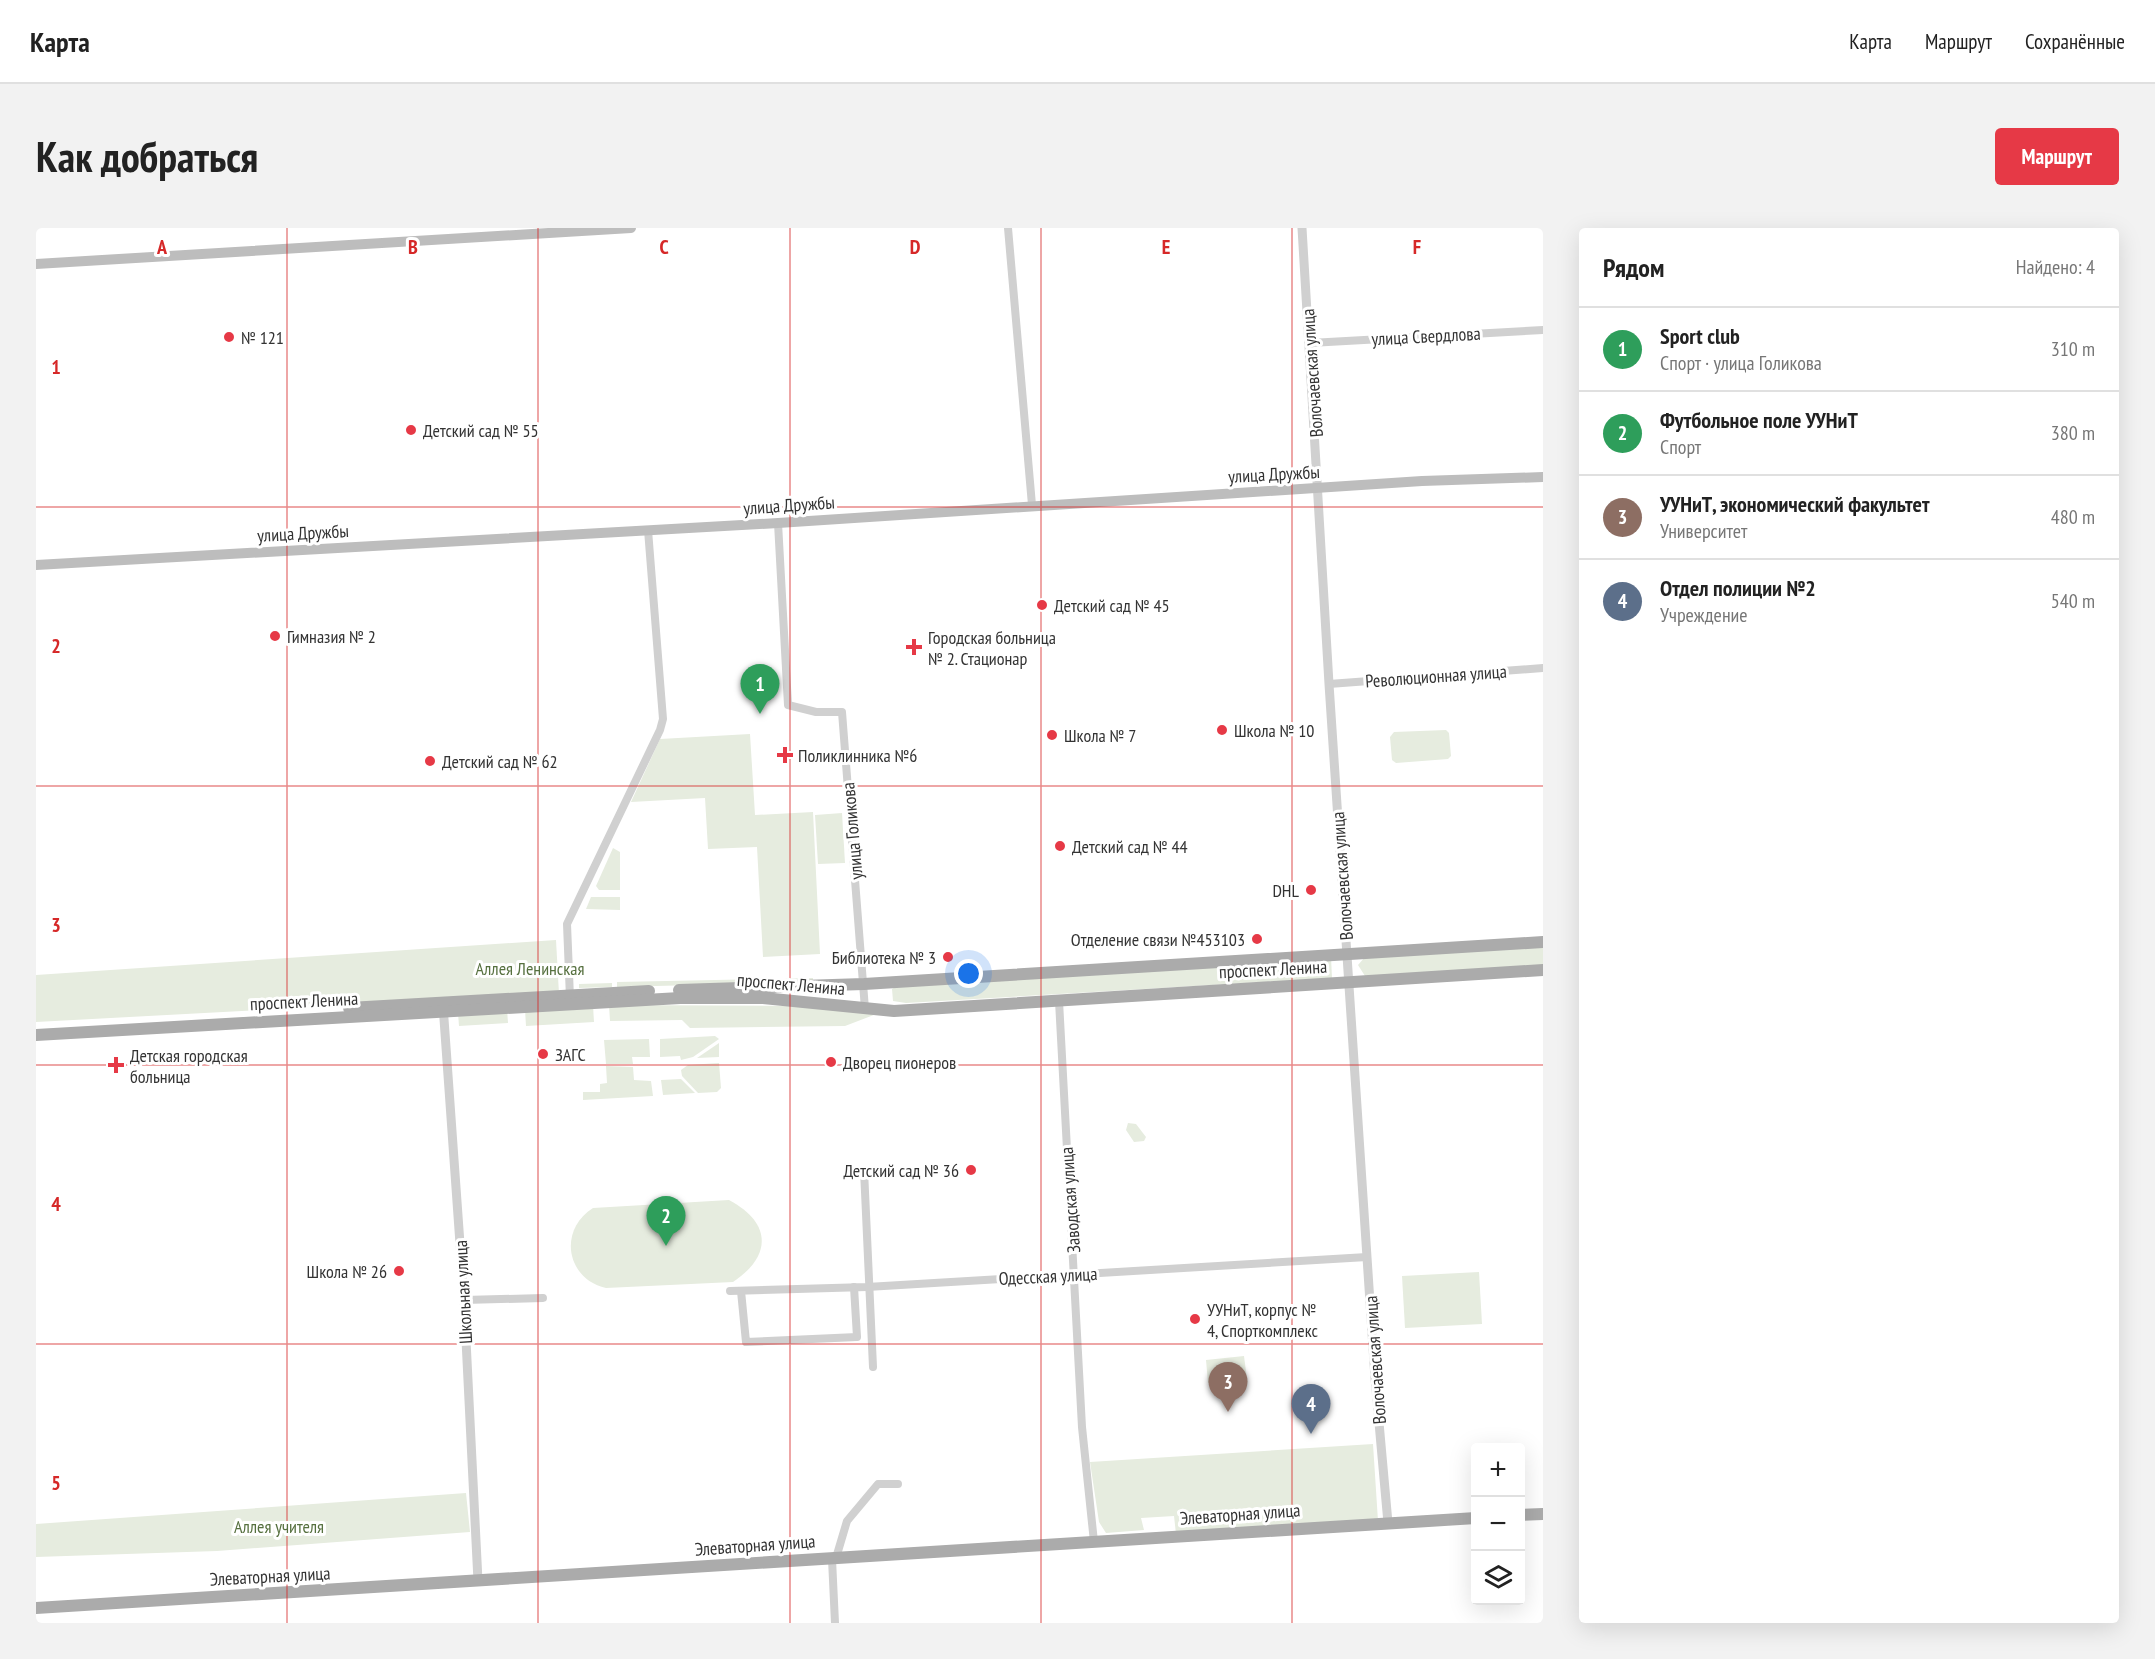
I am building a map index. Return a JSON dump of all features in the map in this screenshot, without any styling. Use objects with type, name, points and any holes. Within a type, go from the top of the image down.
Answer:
[{"type":"main road","points":[[36,264],[476,233],[632,228]]},
{"type":"main road","name":"улица Дружбы","points":[[36,565],[778,523],[1319,488],[1543,477]]},
{"type":"main road","name":"проспект Ленина","points":[[36,1035],[570,999],[864,984],[1543,942]]},
{"type":"main road","name":"проспект Ленина","points":[[570,999],[739,997],[865,1009],[907,1010],[1543,970]]},
{"type":"main road","name":"проспект Ленина","points":[[36,1027],[443,1008]]},
{"type":"main road","points":[[1525,1515],[1543,1514]]},
{"type":"main road","name":"Элеваторная улица","points":[[36,1608],[1471,1518]]},
{"type":"street","points":[[1008,228],[1032,505]]},
{"type":"street","name":"Волочаевская улица","points":[[1302,228],[1329,684],[1367,1257],[1388,1523]]},
{"type":"street","name":"улица Свердлова","points":[[1310,343],[1543,330]]},
{"type":"street","name":"улица Голикова","points":[[778,523],[788,705],[816,712],[842,712],[865,1009]]},
{"type":"street","points":[[570,999],[567,924],[660,730],[663,719],[648,530]]},
{"type":"street","name":"Революционная улица","points":[[1329,684],[1543,668]]},
{"type":"street","name":"Заводская улица","points":[[1059,1001],[1081,1417],[1094,1542]]},
{"type":"street","name":"Школьная улица","points":[[443,1008],[464,1300],[478,1581]]},
{"type":"street","points":[[864,1170],[867,1287],[873,1366]]},
{"type":"street","name":"Одесская улица","points":[[730,1291],[867,1287],[1367,1257]]},
{"type":"street","points":[[741,1291],[746,1342],[857,1337],[854,1287]]},
{"type":"street","points":[[464,1300],[543,1298]]},
{"type":"street","points":[[835,1623],[834,1559],[847,1521],[878,1484],[898,1484]]},
{"type":"green space","points":[[1446,730],[1449,733],[1451,756],[1448,759],[1396,763],[1392,760],[1390,737],[1394,732]]},
{"type":"green space","points":[[750,734],[755,815],[813,812],[820,954],[763,957],[757,847],[708,849],[705,798],[631,802],[660,739]]},
{"type":"green space","points":[[842,813],[845,863],[818,864],[815,815]]},
{"type":"green space","points":[[613,848],[620,852],[620,890],[599,890],[596,886]]},
{"type":"green space","points":[[591,897],[620,897],[620,910],[586,909]]},
{"type":"green space","name":"Аллея Ленинская","points":[[556,940],[559,994],[36,1022],[36,975]]},
{"type":"green space","points":[[1543,947],[1543,965],[1365,976],[1358,965],[1365,957]]},
{"type":"green space","points":[[1331,957],[1332,978],[906,1003],[893,1001],[892,989],[901,984]]},
{"type":"green space","points":[[813,978],[813,982],[617,987],[617,982]]},
{"type":"green space","points":[[612,983],[612,987],[579,988],[579,984]]},
{"type":"green space","points":[[593,1005],[594,1022],[526,1026],[525,1009]]},
{"type":"green space","points":[[609,1005],[807,1006],[879,1013],[845,1026],[690,1028],[682,1020],[610,1021]]},
{"type":"green space","points":[[507,1009],[508,1023],[459,1026],[458,1013]]},
{"type":"green space","points":[[715,1036],[719,1039],[693,1057],[681,1060],[680,1056],[660,1057],[660,1039]]},
{"type":"green space","points":[[649,1039],[650,1057],[632,1057],[633,1064],[606,1064],[604,1040]]},
{"type":"green space","points":[[719,1043],[719,1057],[697,1058]]},
{"type":"green space","points":[[719,1063],[721,1088],[717,1092],[698,1093],[682,1076],[681,1070],[688,1065]]},
{"type":"green space","points":[[606,1066],[633,1067],[634,1080],[651,1081],[653,1096],[583,1100],[583,1092],[600,1092],[600,1084],[607,1083]]},
{"type":"green space","points":[[681,1079],[695,1093],[663,1095],[661,1080]]},
{"type":"green space","points":[[1128,1123],[1136,1124],[1146,1137],[1144,1141],[1134,1142],[1126,1130]]},
{"type":"green space","points":[[729,1200],[753,1219],[762,1240],[755,1261],[733,1282],[606,1288],[582,1275],[575,1265],[571,1253],[571,1241],[582,1217],[593,1208]]},
{"type":"green space","points":[[1479,1272],[1482,1324],[1405,1328],[1402,1276]]},
{"type":"green space","points":[[1244,1356],[1247,1379],[1208,1383],[1206,1360]]},
{"type":"green space","points":[[1373,1444],[1378,1521],[1176,1534],[1174,1516],[1141,1518],[1144,1530],[1106,1533],[1099,1522],[1090,1462]]},
{"type":"green space","name":"Аллея учителя","points":[[466,1493],[470,1532],[217,1551],[36,1557],[36,1524]]},
{"type":"place","name":"№ 121","points":[[229,337]]},
{"type":"place","name":"Детский сад № 55","points":[[411,430]]},
{"type":"place","name":"Детский сад № 45","points":[[1042,605]]},
{"type":"place","name":"Гимназия № 2","points":[[275,636]]},
{"type":"place","name":"Городская больница № 2. Стационар","points":[[914,647]]},
{"type":"place","name":"Sport club","points":[[760,714]]},
{"type":"place","name":"Школа № 10","points":[[1222,730]]},
{"type":"place","name":"Школа № 7","points":[[1052,735]]},
{"type":"place","name":"Поликлинника №6","points":[[785,755]]},
{"type":"place","name":"Детский сад № 62","points":[[430,761]]},
{"type":"place","name":"Детский сад № 44","points":[[1060,846]]},
{"type":"place","name":"DHL","points":[[1311,890]]},
{"type":"place","name":"Отделение связи №453103","points":[[1257,939]]},
{"type":"place","name":"Библиотека № 3","points":[[948,957]]},
{"type":"place","name":"ЗАГС","points":[[543,1054]]},
{"type":"place","name":"Дворец пионеров","points":[[831,1062]]},
{"type":"place","name":"Детская городская больница","points":[[116,1065]]},
{"type":"place","name":"Детский сад № 36","points":[[971,1170]]},
{"type":"place","name":"Футбольное поле УУНиТ","points":[[666,1246]]},
{"type":"place","name":"Школа № 26","points":[[399,1271]]},
{"type":"place","name":"УУНиТ, корпус № 4, Спорткомплекс","points":[[1195,1319]]},
{"type":"place","name":"УУНиТ, экономический факультет","points":[[1228,1412]]},
{"type":"place","name":"Отдел полиции №2","points":[[1311,1434]]}]
